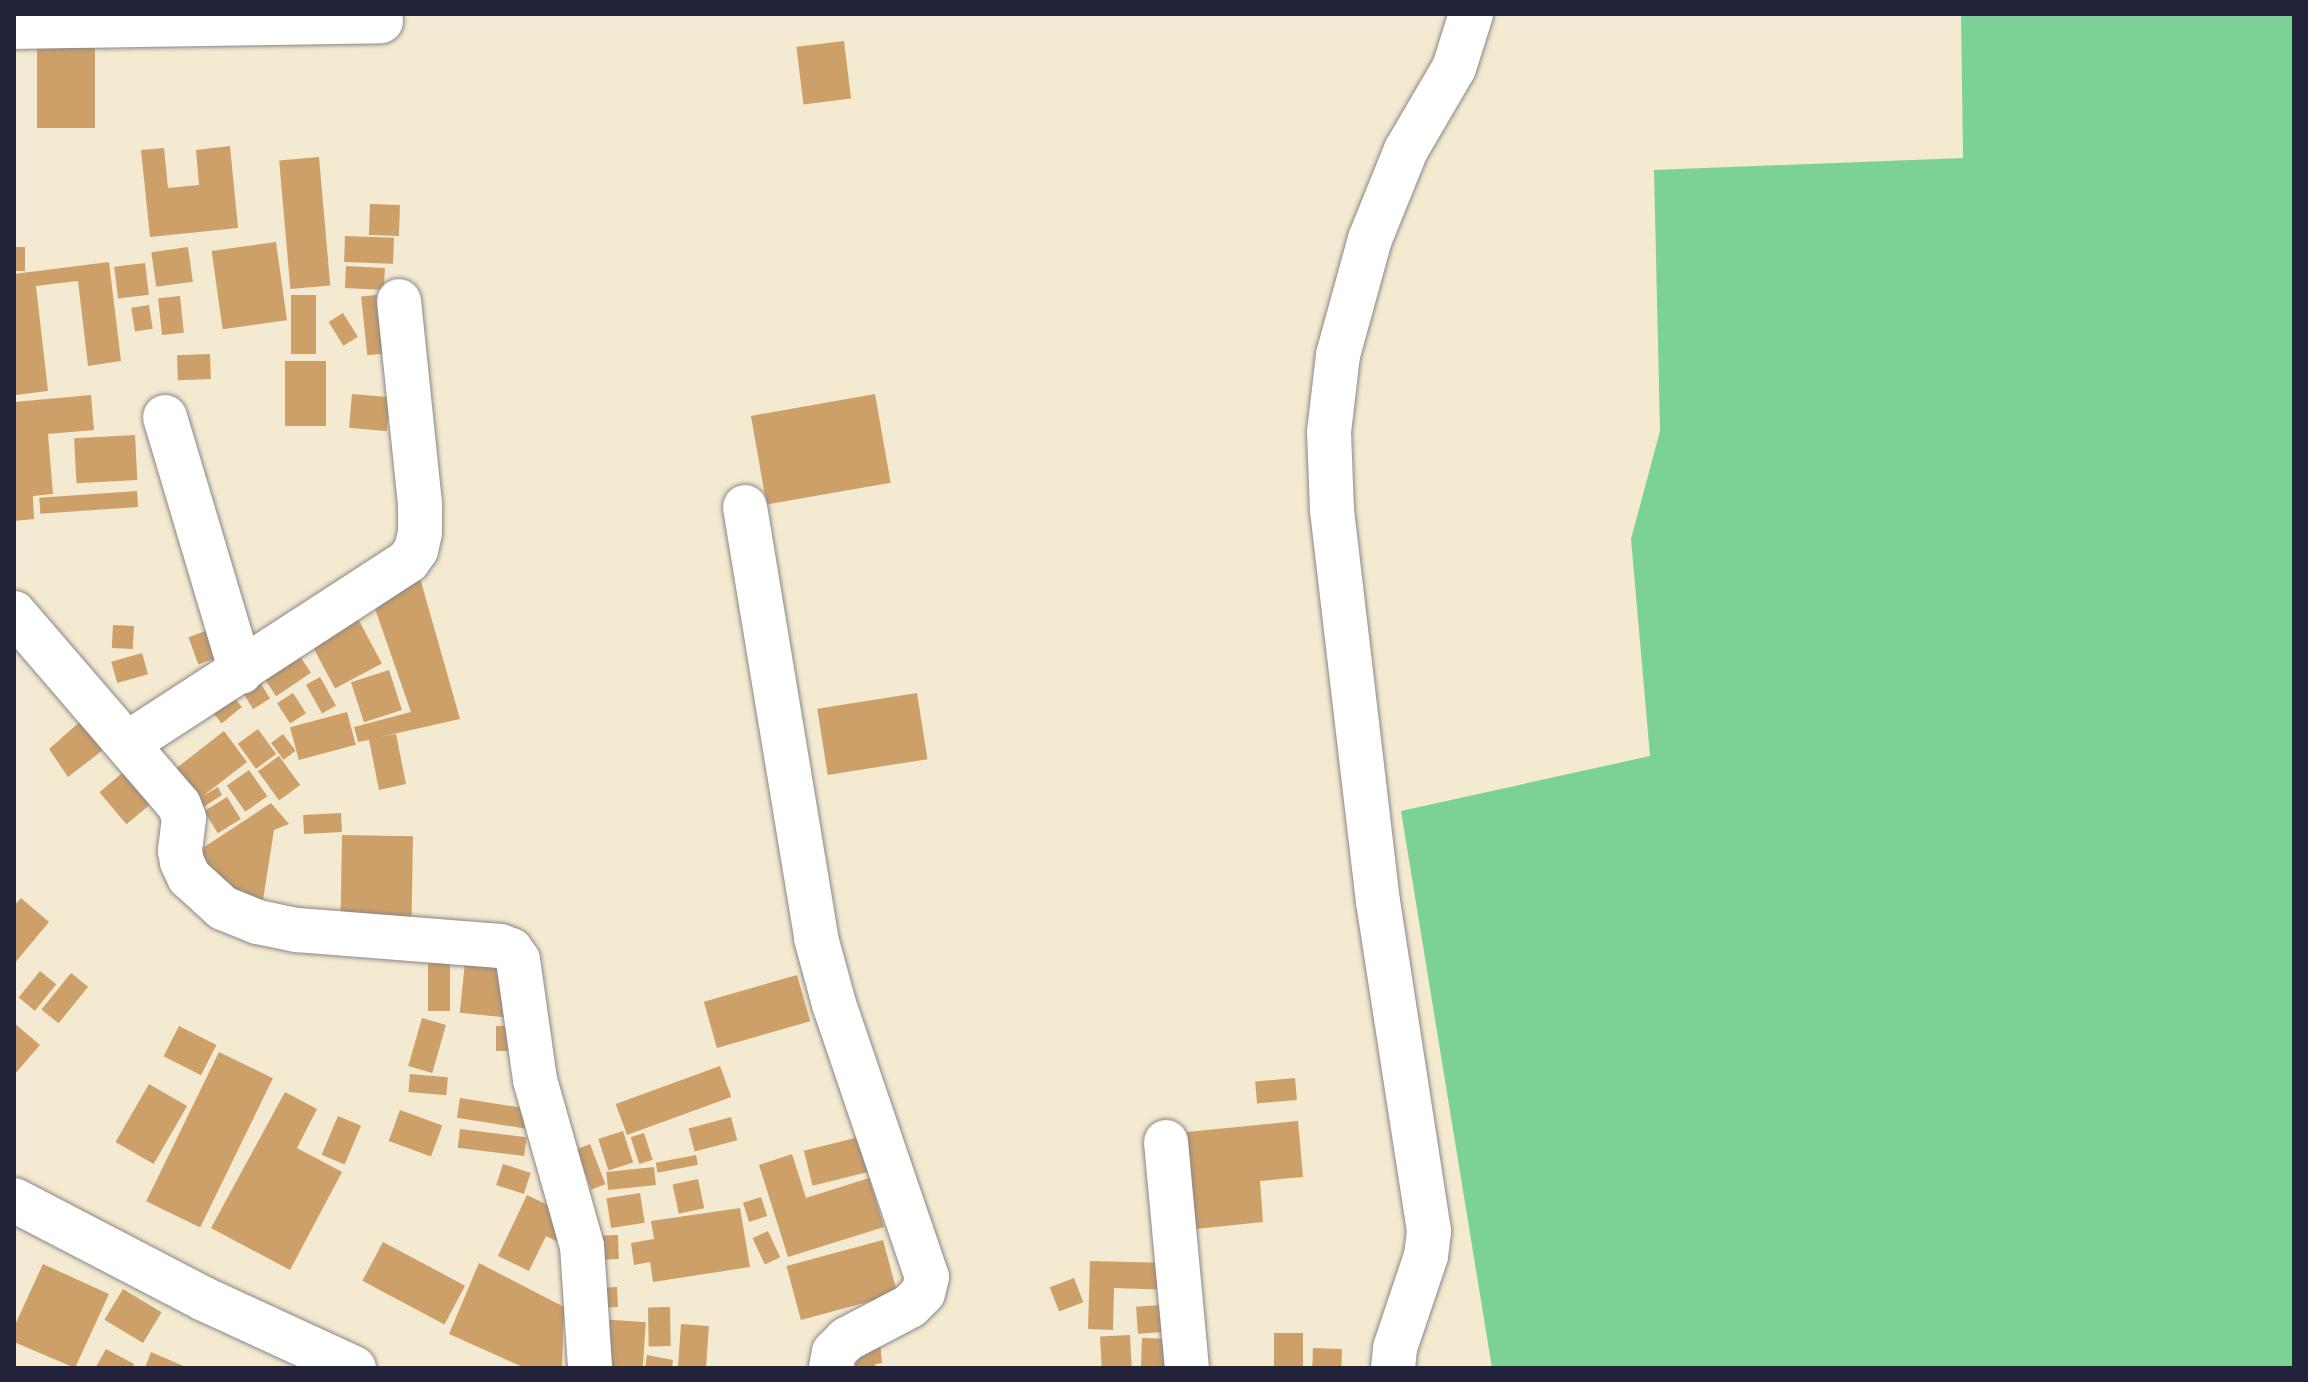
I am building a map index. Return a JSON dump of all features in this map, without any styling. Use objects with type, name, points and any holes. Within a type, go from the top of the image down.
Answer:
[{"type":"street","points":[[1393,1368],[1395,1348],[1426,1256],[1429,1231],[1378,902],[1332,510],[1329,432],[1338,355],[1370,239],[1406,150],[1454,68],[1471,14]]},
{"type":"street","points":[[14,27],[190,18],[381,21]]},
{"type":"street","points":[[128,743],[408,561],[416,550],[420,532],[420,504],[399,301]]},
{"type":"street","points":[[165,417],[241,672]]},
{"type":"street","points":[[745,507],[816,938],[834,1004],[920,1249],[927,1277],[923,1293],[910,1306],[847,1339],[834,1352],[831,1368]]},
{"type":"street","points":[[14,613],[179,805],[184,818],[180,851],[182,862],[197,885],[223,908],[258,922],[297,930],[500,946],[511,950],[518,960],[535,1080],[582,1246],[590,1368]]},
{"type":"street","points":[[1166,1142],[1187,1368]]},
{"type":"street","points":[[14,1200],[204,1299],[354,1368]]},
{"type":"green space","points":[[1961,14],[2294,14],[2294,1368],[1492,1368],[1401,811],[1650,756],[1631,539],[1660,431],[1654,170],[1963,158]]},
{"type":"building","points":[[844,41],[851,99],[803,104],[796,47]]},
{"type":"building","points":[[37,48],[95,48],[95,128],[37,128]]},
{"type":"building","points":[[230,146],[238,228],[150,237],[141,150],[164,148],[168,188],[199,185],[196,150]]},
{"type":"building","points":[[319,157],[330,286],[290,289],[279,160]]},
{"type":"building","points":[[370,204],[400,205],[399,236],[369,235]]},
{"type":"building","points":[[345,236],[394,238],[393,264],[344,262]]},
{"type":"building","points":[[276,242],[287,320],[223,329],[212,251]]},
{"type":"building","points":[[14,247],[25,247],[25,271],[14,271]]},
{"type":"building","points":[[188,247],[193,282],[156,287],[151,252]]},
{"type":"building","points":[[109,262],[121,361],[88,366],[78,281],[36,286],[48,391],[16,395],[14,274]]},
{"type":"building","points":[[145,263],[149,295],[118,299],[114,267]]},
{"type":"building","points":[[346,266],[385,268],[384,290],[345,288]]},
{"type":"building","points":[[386,294],[392,353],[367,355],[361,297]]},
{"type":"building","points":[[291,295],[316,295],[316,354],[291,354]]},
{"type":"building","points":[[180,296],[184,333],[162,335],[158,298]]},
{"type":"building","points":[[149,305],[153,329],[135,332],[131,308]]},
{"type":"building","points":[[343,313],[358,337],[343,346],[329,322]]},
{"type":"building","points":[[210,354],[211,379],[178,380],[177,355]]},
{"type":"building","points":[[285,361],[326,361],[326,426],[285,426]]},
{"type":"building","points":[[352,394],[390,397],[387,431],[349,428]]},
{"type":"building","points":[[875,394],[891,483],[767,505],[751,416]]},
{"type":"building","points":[[91,395],[94,430],[48,434],[53,494],[33,496],[34,519],[14,521],[14,402]]},
{"type":"building","points":[[135,435],[137,480],[76,483],[74,438]]},
{"type":"building","points":[[137,491],[138,507],[40,514],[39,498]]},
{"type":"building","points":[[418,571],[460,719],[380,737],[396,734],[406,784],[379,790],[369,740],[358,742],[354,727],[411,712],[373,603]]},
{"type":"building","points":[[356,615],[382,664],[335,688],[309,640]]},
{"type":"building","points":[[113,625],[134,626],[133,649],[112,648]]},
{"type":"building","points":[[211,629],[221,656],[198,664],[188,637]]},
{"type":"building","points":[[297,652],[311,673],[276,696],[262,675]]},
{"type":"building","points":[[142,653],[148,674],[117,683],[111,662]]},
{"type":"building","points":[[251,668],[270,699],[253,709],[234,679]]},
{"type":"building","points":[[389,670],[402,710],[364,722],[351,682]]},
{"type":"building","points":[[320,677],[336,706],[322,714],[306,685]]},
{"type":"building","points":[[228,690],[242,707],[222,723],[208,706]]},
{"type":"building","points":[[293,693],[306,713],[290,723],[277,703]]},
{"type":"building","points":[[917,693],[927,759],[828,775],[817,709]]},
{"type":"building","points":[[92,711],[112,743],[68,777],[49,749]]},
{"type":"building","points":[[347,712],[356,745],[299,760],[290,727]]},
{"type":"building","points":[[258,729],[276,754],[256,769],[238,744]]},
{"type":"building","points":[[224,731],[247,762],[203,796],[218,787],[222,795],[202,808],[174,770]]},
{"type":"building","points":[[283,734],[296,751],[284,760],[271,743]]},
{"type":"building","points":[[279,756],[300,785],[279,800],[258,771]]},
{"type":"building","points":[[127,769],[154,801],[126,824],[99,792]]},
{"type":"building","points":[[249,770],[267,796],[245,812],[227,785]]},
{"type":"building","points":[[227,797],[241,819],[218,833],[204,811]]},
{"type":"building","points":[[271,803],[289,824],[274,830],[261,913],[189,857]]},
{"type":"building","points":[[341,813],[342,832],[304,834],[303,815]]},
{"type":"building","points":[[342,835],[413,836],[412,916],[341,915]]},
{"type":"building","points":[[21,898],[49,922],[14,964],[14,906]]},
{"type":"building","points":[[428,944],[450,944],[450,1011],[428,1011]]},
{"type":"building","points":[[466,953],[513,958],[506,1018],[460,1013]]},
{"type":"building","points":[[40,971],[56,984],[35,1011],[19,997]]},
{"type":"building","points":[[71,973],[88,987],[59,1023],[41,1010]]},
{"type":"building","points":[[797,975],[810,1021],[717,1048],[704,1002]]},
{"type":"building","points":[[422,1018],[446,1025],[432,1073],[408,1066]]},
{"type":"building","points":[[14,1023],[40,1045],[14,1075]]},
{"type":"building","points":[[179,1026],[216,1045],[201,1075],[164,1056]]},
{"type":"building","points":[[496,1026],[515,1026],[515,1051],[496,1051]]},
{"type":"building","points":[[219,1052],[273,1078],[200,1228],[146,1201]]},
{"type":"building","points":[[720,1066],[731,1097],[627,1135],[616,1104]]},
{"type":"building","points":[[410,1074],[448,1077],[446,1095],[408,1092]]},
{"type":"building","points":[[1295,1078],[1297,1100],[1257,1103],[1255,1081]]},
{"type":"building","points":[[149,1084],[187,1106],[154,1164],[116,1142]]},
{"type":"building","points":[[285,1092],[317,1109],[297,1148],[342,1172],[290,1270],[211,1228]]},
{"type":"building","points":[[460,1098],[537,1110],[534,1130],[457,1118]]},
{"type":"building","points":[[400,1110],[442,1125],[431,1156],[389,1141]]},
{"type":"building","points":[[338,1116],[361,1126],[345,1164],[322,1155]]},
{"type":"building","points":[[731,1117],[737,1140],[695,1152],[688,1128]]},
{"type":"building","points":[[1298,1121],[1303,1177],[1260,1181],[1263,1222],[1196,1229],[1187,1132]]},
{"type":"building","points":[[460,1129],[527,1137],[524,1156],[458,1148]]},
{"type":"building","points":[[623,1131],[633,1162],[608,1170],[598,1139]]},
{"type":"building","points":[[644,1133],[653,1160],[639,1164],[631,1137]]},
{"type":"building","points":[[863,1136],[872,1171],[813,1186],[804,1151]]},
{"type":"building","points":[[590,1144],[605,1184],[591,1190],[576,1149]]},
{"type":"building","points":[[792,1154],[806,1198],[869,1178],[884,1227],[788,1257],[759,1165]]},
{"type":"building","points":[[696,1155],[698,1165],[658,1173],[656,1163]]},
{"type":"building","points":[[503,1164],[531,1173],[524,1194],[496,1185]]},
{"type":"building","points":[[654,1167],[656,1185],[608,1190],[606,1172]]},
{"type":"building","points":[[698,1179],[704,1208],[679,1214],[673,1184]]},
{"type":"building","points":[[640,1193],[645,1223],[611,1228],[606,1198]]},
{"type":"building","points":[[527,1195],[558,1210],[562,1244],[546,1236],[529,1271],[498,1256]]},
{"type":"building","points":[[761,1197],[767,1216],[749,1222],[743,1203]]},
{"type":"building","points":[[740,1208],[750,1267],[653,1282],[650,1262],[634,1265],[631,1243],[654,1239],[651,1221]]},
{"type":"building","points":[[768,1231],[780,1257],[765,1264],[753,1238]]},
{"type":"building","points":[[618,1235],[619,1259],[597,1260],[596,1236]]},
{"type":"building","points":[[883,1240],[897,1294],[801,1320],[786,1266]]},
{"type":"building","points":[[383,1242],[465,1286],[444,1325],[362,1281]]},
{"type":"building","points":[[1090,1261],[1172,1263],[1171,1290],[1114,1288],[1113,1330],[1088,1329]]},
{"type":"building","points":[[479,1263],[564,1307],[562,1368],[525,1368],[449,1334]]},
{"type":"building","points":[[43,1264],[109,1294],[75,1368],[14,1342],[14,1327]]},
{"type":"building","points":[[1074,1278],[1083,1302],[1059,1312],[1050,1287]]},
{"type":"building","points":[[617,1287],[618,1307],[596,1308],[595,1288]]},
{"type":"building","points":[[123,1289],[162,1312],[143,1343],[104,1320]]},
{"type":"building","points":[[1175,1304],[1177,1331],[1138,1334],[1136,1307]]},
{"type":"building","points":[[648,1307],[670,1307],[671,1346],[649,1346]]},
{"type":"building","points":[[599,1319],[646,1322],[643,1368],[596,1368]]},
{"type":"building","points":[[681,1324],[709,1326],[706,1368],[678,1368]]},
{"type":"building","points":[[1274,1333],[1303,1333],[1303,1368],[1274,1368]]},
{"type":"building","points":[[1130,1335],[1132,1368],[1102,1368],[1100,1337]]},
{"type":"building","points":[[1142,1338],[1180,1339],[1179,1368],[1141,1368]]},
{"type":"building","points":[[880,1342],[882,1363],[875,1364],[876,1368],[856,1368],[853,1347]]},
{"type":"building","points":[[1313,1348],[1342,1349],[1341,1368],[1312,1368]]},
{"type":"building","points":[[106,1349],[134,1364],[132,1368],[96,1367]]},
{"type":"building","points":[[151,1352],[188,1368],[145,1368]]},
{"type":"building","points":[[647,1355],[673,1360],[672,1368],[645,1368]]}]
